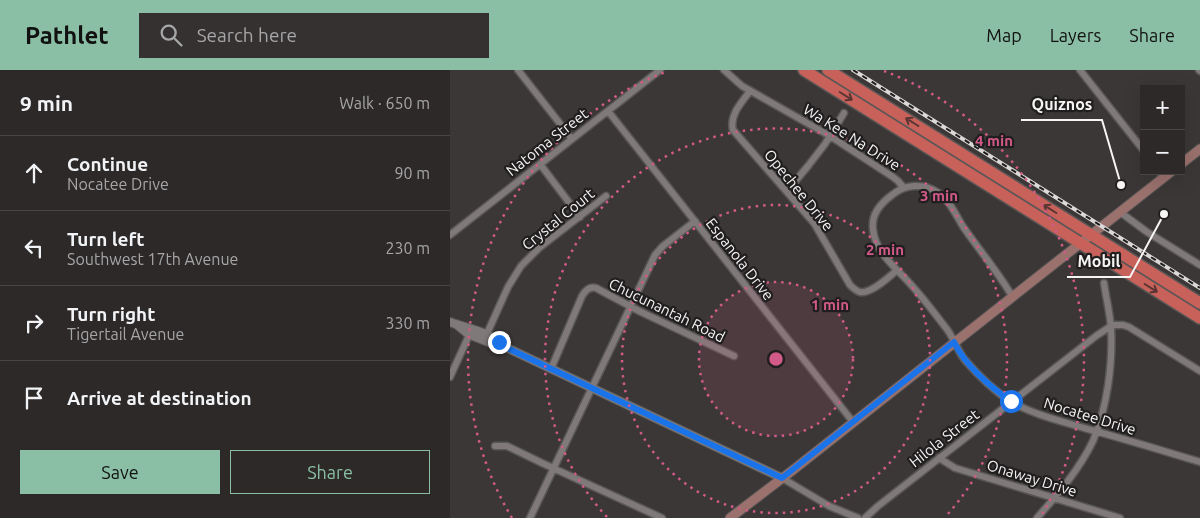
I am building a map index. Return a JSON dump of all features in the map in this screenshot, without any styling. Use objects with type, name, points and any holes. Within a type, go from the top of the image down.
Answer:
[{"type":"highway","points":[[804,70],[1200,318]]},
{"type":"highway","points":[[828,70],[1200,303]]},
{"type":"main road","points":[[1185,161],[1200,149]]},
{"type":"main road","points":[[730,518],[1091,235],[1163,175]]},
{"type":"street","points":[[518,70],[572,139]]},
{"type":"street","name":"Natoma Street","points":[[450,235],[660,70]]},
{"type":"street","name":"Wa Kee Na Drive","points":[[724,70],[750,91],[830,136],[898,180],[904,188],[911,186],[923,187],[943,196],[1012,296]]},
{"type":"street","points":[[1080,70],[1140,146]]},
{"type":"street","name":"Opechee Drive","points":[[750,91],[734,114],[733,130],[817,228],[845,278],[856,290],[862,292],[870,290],[897,270]]},
{"type":"street","name":"Espanola Drive","points":[[608,111],[853,422]]},
{"type":"street","points":[[787,191],[830,136],[844,113]]},
{"type":"street","points":[[540,164],[580,216]]},
{"type":"street","name":"Nocatee Drive","points":[[904,188],[893,193],[881,204],[876,212],[872,224],[878,246],[886,258],[914,288],[942,323],[966,362],[989,384],[1011,401],[1038,413],[1200,462]]},
{"type":"street","name":"Crystal Court","points":[[485,337],[508,286],[521,266],[539,248],[606,196]]},
{"type":"street","points":[[1120,212],[1200,266]]},
{"type":"street","points":[[530,518],[654,255],[695,221]]},
{"type":"street","points":[[1037,518],[1068,481],[1084,456],[1096,431],[1109,377],[1112,343],[1104,283]]},
{"type":"street","name":"Chucunantah Road","points":[[550,369],[582,296],[591,287],[734,356]]},
{"type":"street","points":[[453,323],[461,325],[471,332],[494,338],[501,345],[782,478],[829,506],[858,518]]},
{"type":"street","points":[[1111,326],[1116,324],[1130,328],[1200,371]]},
{"type":"street","name":"Hilola Street","points":[[865,518],[1011,401],[1111,326]]},
{"type":"street","points":[[450,377],[471,332]]},
{"type":"street","points":[[495,446],[507,446],[662,518]]},
{"type":"street","name":"Onaway Drive","points":[[939,458],[954,468],[1120,518]]},
{"type":"railway","points":[[853,70],[1200,288]]},
{"type":"place","name":"Quiznos","points":[[1121,185]]},
{"type":"place","name":"Mobil","points":[[1164,214]]},
{"type":"route","points":[[499,342],[501,345],[782,478],[954,342],[966,362],[989,384],[1011,401]]}]
